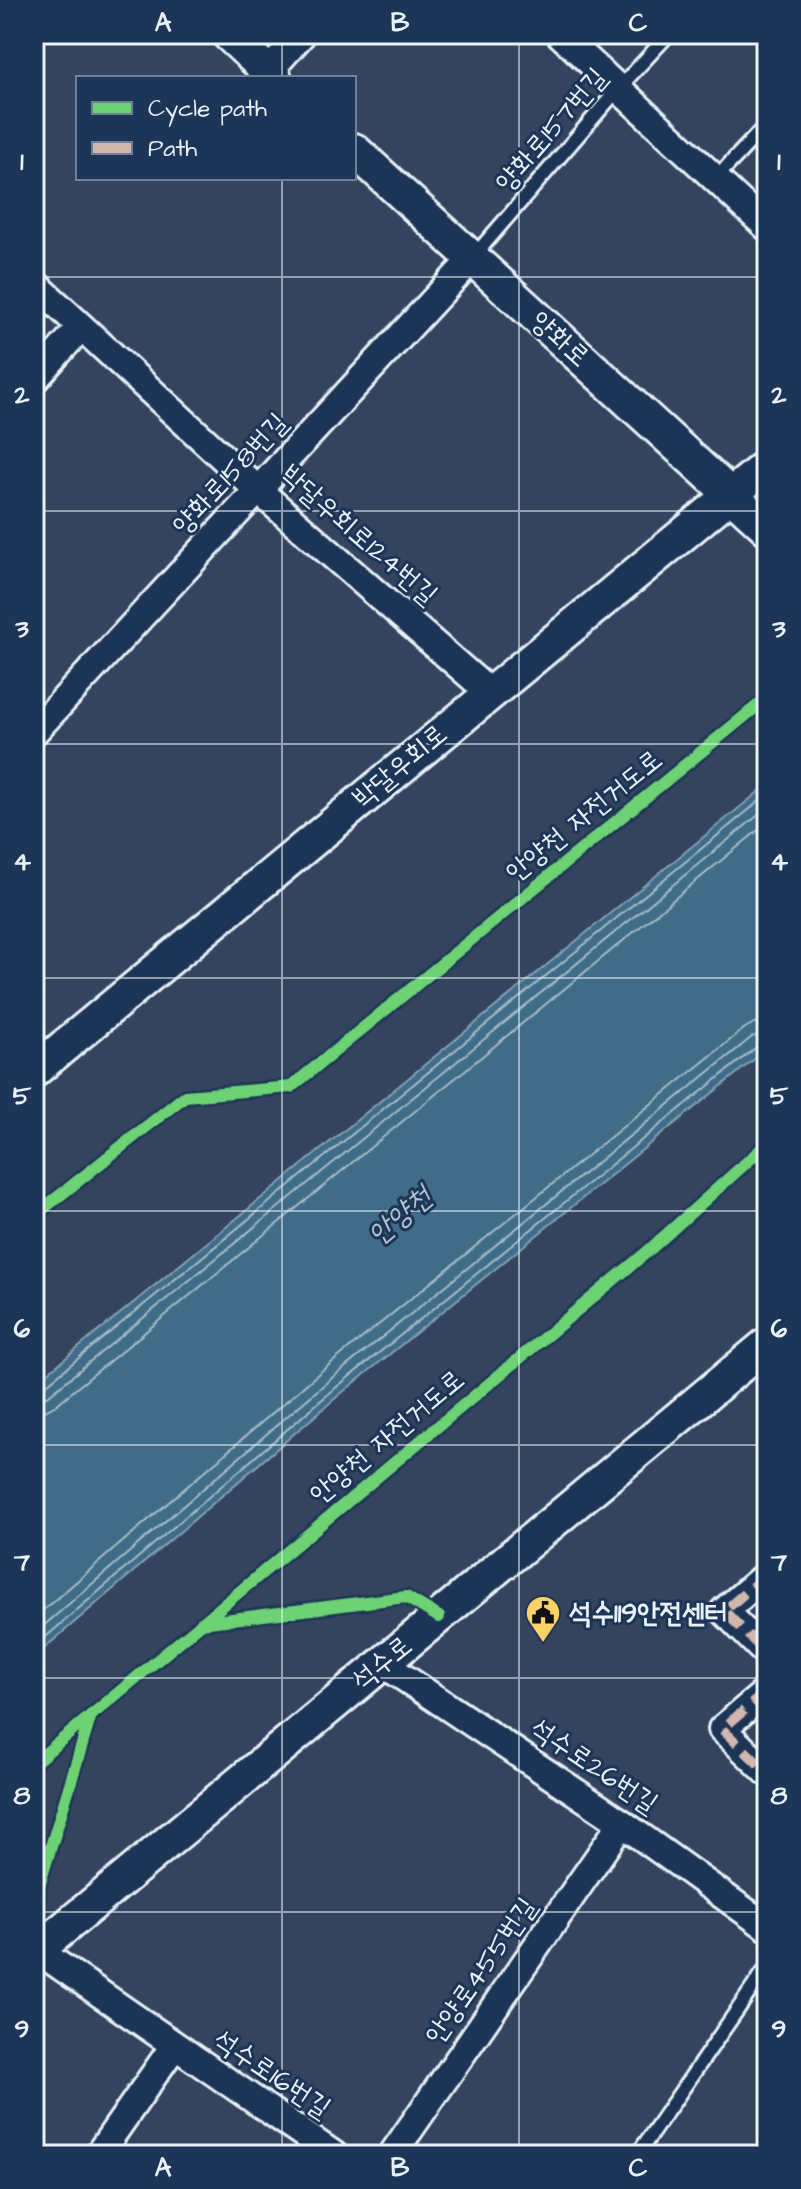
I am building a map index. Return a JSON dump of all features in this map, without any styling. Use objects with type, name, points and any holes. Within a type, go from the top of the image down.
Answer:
[{"type":"street","points":[[228,34],[272,75],[302,34]]},
{"type":"street","points":[[560,34],[767,227]]},
{"type":"street","name":"양화로","points":[[356,152],[767,528]]},
{"type":"street","name":"양화로158번길","points":[[34,732],[472,259]]},
{"type":"street","name":"박달우회로124번길","points":[[34,283],[259,491],[489,692]]},
{"type":"street","points":[[34,380],[81,327]]},
{"type":"street","name":"박달우회로","points":[[34,1071],[767,465]]},
{"type":"street","name":"석수로","points":[[35,1952],[767,1344]]},
{"type":"street","points":[[767,1574],[724,1611],[767,1654]]},
{"type":"street","name":"석수로26번길","points":[[382,1663],[622,1823],[767,1927]]},
{"type":"street","points":[[767,1691],[722,1729],[767,1772]]},
{"type":"street","name":"안양로455번길","points":[[392,2155],[622,1823]]},
{"type":"street","name":"석수로16번길","points":[[35,1952],[334,2155]]},
{"type":"street","name":"석수로16번길","points":[[98,2155],[174,2046]]},
{"type":"lane","name":"양화로157번길","points":[[472,259],[669,34]]},
{"type":"lane","points":[[716,178],[767,124]]},
{"type":"lane","points":[[637,2155],[767,1967]]},
{"type":"water","name":"안양천","points":[[767,785],[767,1049],[338,1396],[34,1657],[34,1384]]},
{"type":"marked path","points":[[767,1574],[724,1611],[767,1654]]},
{"type":"marked path","points":[[767,1691],[722,1729],[767,1772]]},
{"type":"cycle path","name":"안양천 자전거도로","points":[[34,1216],[185,1096],[291,1087],[767,698]]},
{"type":"cycle path","name":"안양천 자전거도로","points":[[34,1763],[647,1252],[767,1144]]},
{"type":"cycle path","points":[[201,1623],[406,1597],[439,1617]]},
{"type":"cycle path","points":[[37,1950],[39,1886],[91,1715]]},
{"type":"place","name":"석수119안전센터","points":[[543,1644]]}]
